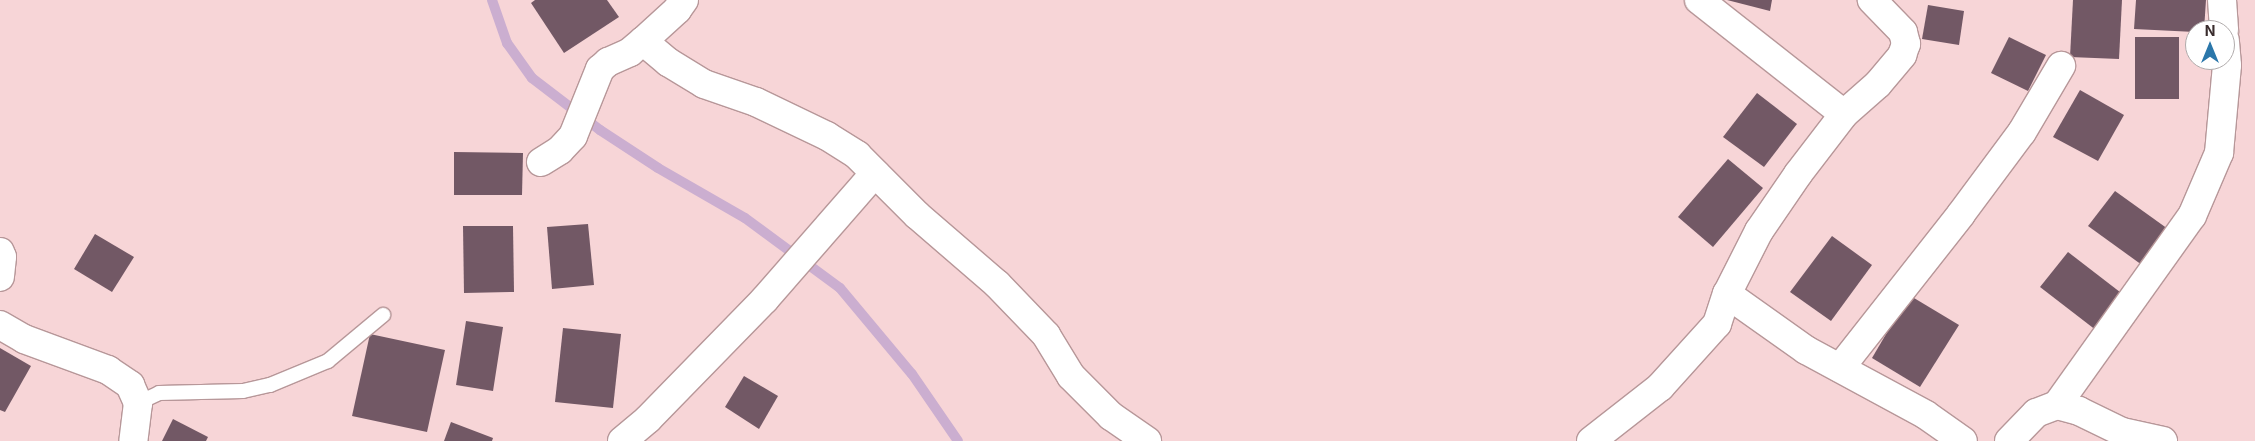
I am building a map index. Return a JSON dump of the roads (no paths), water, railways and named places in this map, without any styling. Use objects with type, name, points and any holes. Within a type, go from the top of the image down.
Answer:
[{"type":"street","points":[[541,162],[560,150],[573,136],[600,69],[608,62],[630,52],[677,10],[684,0]]},
{"type":"street","points":[[1699,0],[1844,114]]},
{"type":"street","points":[[1592,441],[1660,386],[1717,324],[1727,294],[1759,232],[1798,174],[1844,114],[1878,84],[1902,55],[1906,44],[1903,32],[1872,0]]},
{"type":"street","points":[[2222,0],[2223,20]]},
{"type":"street","points":[[643,41],[668,62],[704,84],[756,102],[827,136],[857,155],[917,215],[996,284],[1046,335],[1071,376],[1111,416],[1147,441]]},
{"type":"street","points":[[1840,368],[1961,214],[2022,132],[2061,66]]},
{"type":"street","points":[[2009,441],[2036,413],[2057,405],[2192,216],[2219,153],[2226,70]]},
{"type":"street","points":[[622,441],[648,419],[765,299],[876,173]]},
{"type":"street","points":[[0,252],[2,257],[0,277]]},
{"type":"street","points":[[1727,294],[1806,350],[1926,415],[1963,441]]},
{"type":"street","points":[[0,325],[24,339],[108,370],[130,385],[138,403],[133,441]]},
{"type":"street","points":[[2057,405],[2079,411],[2122,432],[2163,441]]},
{"type":"lane","points":[[138,403],[159,393],[243,391],[270,386],[328,361],[383,315]]},
{"type":"waterway","points":[[492,0],[507,43],[532,78],[600,130],[658,168],[745,218],[840,288],[912,374],[958,441]]}]
